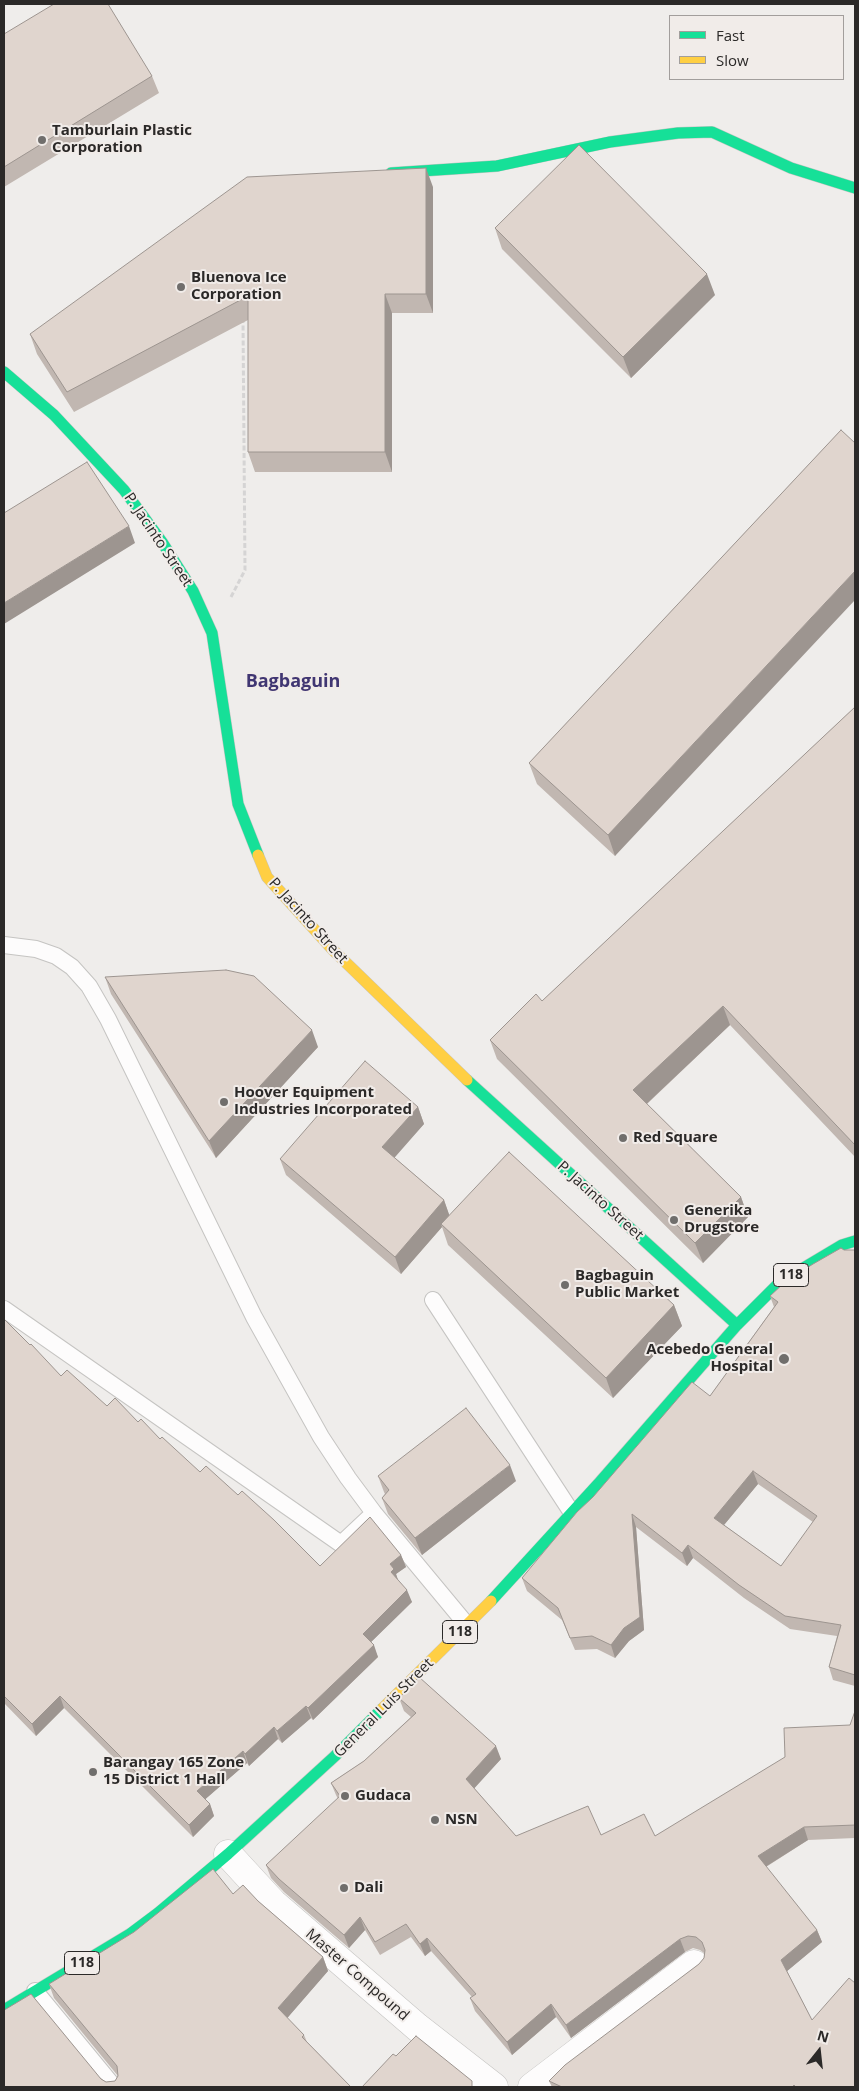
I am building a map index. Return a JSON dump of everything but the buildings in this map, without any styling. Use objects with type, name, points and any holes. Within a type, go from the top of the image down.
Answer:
[{"type":"street","points":[[377,174],[498,166],[610,142],[678,133],[712,132],[766,158],[855,188]]},
{"type":"street","name":"P. Jacinto Street","points":[[4,372],[54,415],[124,490],[162,542],[193,591],[212,633],[238,804],[267,877],[333,950],[494,1106],[737,1324]]},
{"type":"street","name":"General Luis Street","points":[[4,2010],[130,1934],[158,1914],[228,1854],[335,1756],[467,1626],[572,1513],[737,1324],[780,1282],[834,1250],[855,1241]]},
{"type":"street","name":"Master Compound","points":[[228,1854],[273,1903],[417,2027],[494,2087]]},
{"type":"street","points":[[532,2087],[694,1964]]},
{"type":"lane","points":[[4,944],[36,949],[56,956],[72,968],[89,986],[108,1019],[254,1317],[321,1436],[348,1478],[374,1513],[467,1626]]},
{"type":"lane","points":[[433,1300],[572,1513]]},
{"type":"lane","points":[[4,1309],[341,1544],[374,1513]]},
{"type":"lane","points":[[35,1991],[114,2087]]},
{"type":"path","points":[[212,633],[246,570],[243,311]]},
{"type":"traffic: fast","points":[[391,173],[497,166],[610,142],[678,133],[712,132],[791,168],[855,188]]},
{"type":"traffic: fast","points":[[4,372],[54,415],[124,490],[162,542],[193,591],[212,633],[238,804],[258,855]]},
{"type":"traffic: fast","points":[[467,1080],[737,1325]]},
{"type":"traffic: fast","points":[[491,1601],[598,1484],[737,1325],[780,1282],[842,1245],[855,1241]]},
{"type":"traffic: fast","points":[[4,2010],[130,1934],[158,1913],[228,1854],[335,1756],[382,1709]]},
{"type":"traffic: slow","points":[[258,855],[267,877],[333,950],[467,1080]]},
{"type":"traffic: slow","points":[[382,1709],[491,1601]]},
{"type":"place","name":"Tamburlain Plastic Corporation","points":[[42,140]]},
{"type":"place","name":"Bluenova Ice Corporation","points":[[181,287]]},
{"type":"place","name":"Hoover Equipment Industries Incorporated","points":[[224,1102]]},
{"type":"place","name":"Red Square","points":[[623,1138]]},
{"type":"place","name":"Generika Drugstore","points":[[674,1220]]},
{"type":"place","name":"Bagbaguin Public Market","points":[[565,1285]]},
{"type":"place","name":"Acebedo General Hospital","points":[[784,1359]]},
{"type":"place","name":"Barangay 165 Zone 15 District 1 Hall","points":[[93,1772]]},
{"type":"place","name":"Gudaca","points":[[345,1796]]},
{"type":"place","name":"NSN","points":[[435,1820]]},
{"type":"place","name":"Dali","points":[[344,1888]]},
{"type":"district","name":"Bagbaguin","points":[[293,682]]}]
